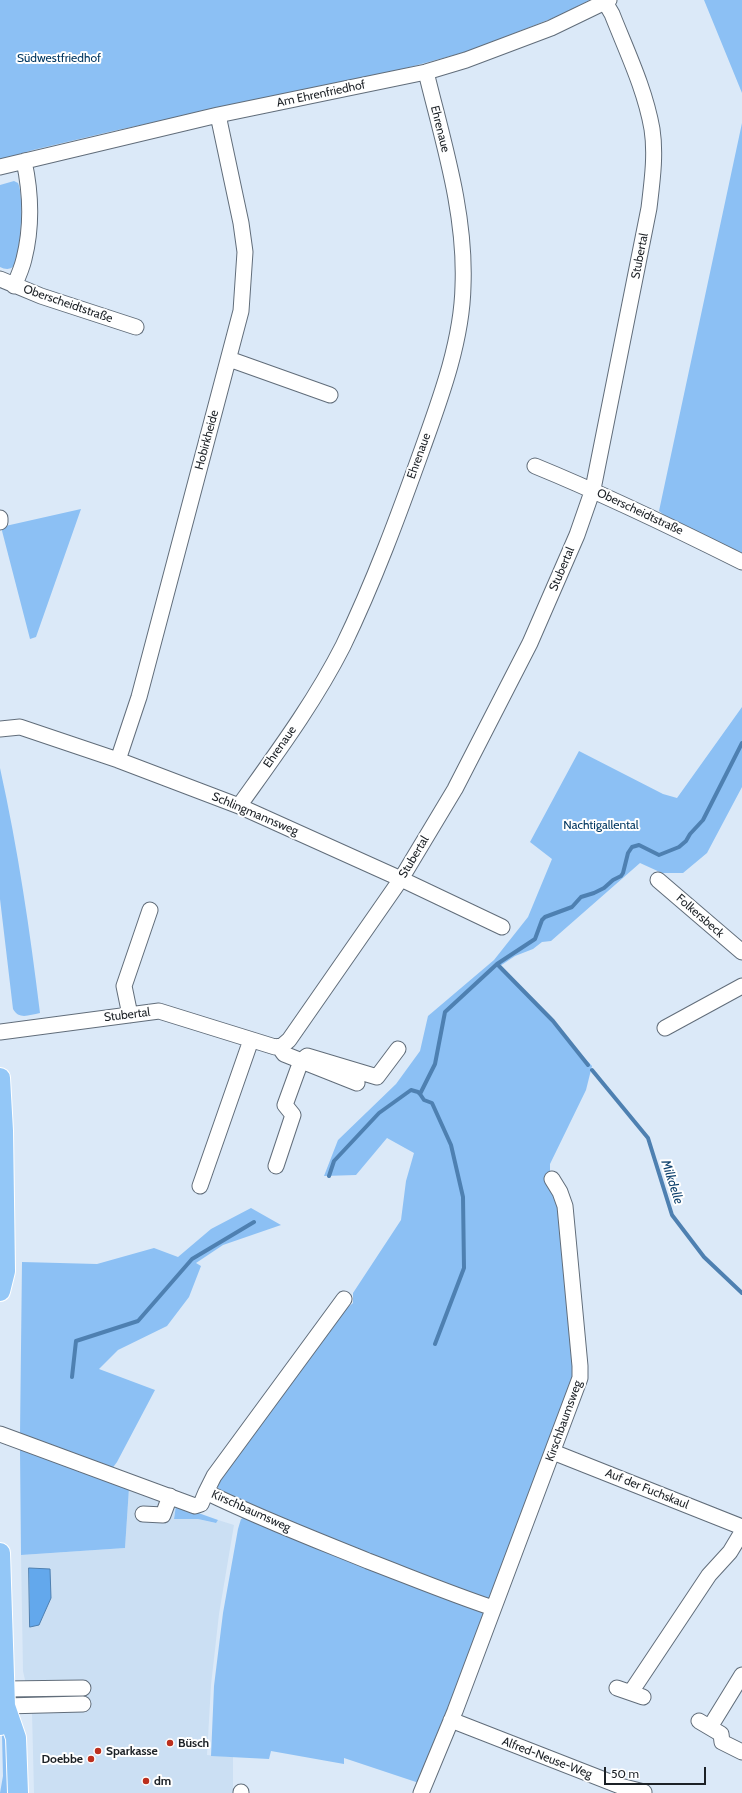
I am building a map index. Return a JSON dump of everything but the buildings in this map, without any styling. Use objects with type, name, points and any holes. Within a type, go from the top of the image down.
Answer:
[{"type":"main road","points":[[0,1078],[3,1131],[5,1271],[0,1291]]},
{"type":"main road","points":[[0,1553],[5,1698],[0,1725]]},
{"type":"main road","points":[[5,1698],[16,1738],[18,1793]]},
{"type":"street","name":"Am Ehrenfriedhof","points":[[0,167],[24,160],[218,115],[426,72],[466,60],[551,28],[607,1]]},
{"type":"street","name":"Stubertal","points":[[0,1032],[159,1011],[250,1040],[275,1047],[282,1046],[289,1040],[401,879],[454,789],[530,643],[577,535],[593,490],[649,208],[653,166],[652,130],[645,97],[607,1]]},
{"type":"street","name":"Ehrenaue","points":[[239,806],[304,712],[342,646],[381,558],[400,510],[448,372],[461,314],[464,287],[463,261],[459,218],[453,184],[426,72]]},
{"type":"street","name":"Hobirkheide","points":[[118,760],[139,696],[241,312],[245,252],[241,223],[218,115]]},
{"type":"street","points":[[14,286],[24,260],[28,236],[30,202],[24,160]]},
{"type":"street","name":"Oberscheidtstraße","points":[[0,279],[14,286],[136,327]]},
{"type":"street","points":[[229,359],[330,395]]},
{"type":"street","name":"Oberscheidtstraße","points":[[535,466],[593,490],[663,522],[742,562]]},
{"type":"street","name":"Schlingmannsweg","points":[[0,729],[20,727],[118,760],[239,806],[401,879],[502,927]]},
{"type":"street","name":"Folkersbeck","points":[[658,880],[742,952]]},
{"type":"street","points":[[130,1014],[124,986],[150,910]]},
{"type":"street","points":[[665,1028],[742,986]]},
{"type":"street","points":[[200,1186],[250,1040]]},
{"type":"street","points":[[279,1046],[284,1054],[357,1083]]},
{"type":"street","points":[[276,1166],[292,1114],[285,1105],[300,1061],[307,1056],[377,1077],[398,1049]]},
{"type":"street","name":"Kirschbaumsweg","points":[[421,1793],[451,1720],[580,1378],[565,1206],[560,1192],[552,1179]]},
{"type":"street","name":"Kirschbaumsweg","points":[[344,1299],[214,1476],[206,1492],[243,1510],[342,1551],[460,1597],[493,1608]]},
{"type":"street","points":[[0,1434],[195,1506],[201,1504],[206,1492]]},
{"type":"street","name":"Auf der Fuchskaul","points":[[553,1452],[742,1527]]},
{"type":"street","points":[[143,1514],[163,1515],[170,1496]]},
{"type":"street","points":[[630,1692],[709,1575],[730,1552],[742,1532]]},
{"type":"street","points":[[742,1675],[704,1724],[721,1734],[722,1742],[742,1752]]},
{"type":"street","points":[[5,1698],[83,1688]]},
{"type":"street","points":[[5,1698],[83,1704]]},
{"type":"street","name":"Alfred-Neuse-Weg","points":[[451,1720],[620,1786],[644,1792]]},
{"type":"shaded area","points":[[129,1488],[176,1505],[174,1519],[198,1519],[215,1523],[218,1520],[234,1525],[219,1614],[211,1685],[207,1755],[233,1757],[233,1793],[34,1793],[32,1712],[23,1671],[21,1555],[125,1548]]},
{"type":"shaded area","points":[[29,1568],[50,1569],[51,1598],[39,1625],[30,1627]]},
{"type":"green space","name":"Südwestfriedhof","points":[[0,0],[590,0],[558,16],[469,51],[399,70],[113,131],[33,150],[0,160]]},
{"type":"green space","points":[[704,0],[742,0],[742,93]]},
{"type":"green space","points":[[742,123],[742,556],[669,519],[659,511]]},
{"type":"green space","points":[[14,181],[18,183],[21,199],[19,247],[13,267],[5,269],[0,267],[0,185]]},
{"type":"green space","points":[[81,509],[36,637],[30,639],[1,527]]},
{"type":"green space","name":"Nachtigallental","points":[[742,707],[742,787],[707,853],[683,873],[662,873],[640,863],[551,941],[542,942],[533,949],[515,956],[500,966],[592,1066],[586,1090],[550,1164],[550,1171],[561,1203],[574,1381],[419,1783],[344,1758],[344,1764],[271,1751],[269,1759],[211,1756],[214,1686],[223,1613],[238,1529],[241,1519],[247,1516],[220,1494],[217,1484],[332,1321],[353,1303],[353,1293],[401,1220],[406,1181],[414,1153],[387,1138],[356,1175],[324,1176],[338,1140],[396,1084],[420,1051],[428,1016],[494,960],[528,917],[552,859],[530,842],[579,751],[663,794],[677,798]]},
{"type":"green space","points":[[0,768],[23,890],[40,1013],[28,1016],[18,1015],[13,1009],[0,899]]},
{"type":"green space","points":[[251,1208],[281,1225],[223,1245],[196,1263],[201,1266],[189,1297],[167,1326],[118,1350],[99,1369],[155,1390],[117,1462],[111,1470],[20,1434],[22,1262],[97,1264],[154,1248],[178,1257],[211,1229]]},
{"type":"green space","points":[[20,1449],[129,1488],[125,1548],[21,1555]]},
{"type":"green space","points":[[176,1505],[218,1520],[216,1523],[198,1519],[174,1519]]},
{"type":"green space","points":[[2,1735],[8,1735],[10,1793],[0,1793],[3,1776]]},
{"type":"waterway","points":[[329,1176],[334,1161],[379,1113],[411,1090],[420,1094],[435,1064],[445,1012],[497,964],[535,939],[542,920],[545,917],[572,907],[581,897],[604,888],[613,880],[621,876],[628,853],[632,847],[639,845],[659,855],[679,847],[686,841],[690,834],[703,820],[742,743]]},
{"type":"waterway","name":"Milkdelle","points":[[497,964],[553,1021],[588,1065]]},
{"type":"waterway","name":"Milkdelle","points":[[592,1070],[648,1138],[672,1215],[704,1257],[742,1293]]},
{"type":"waterway","points":[[420,1094],[424,1100],[432,1103],[451,1145],[463,1197],[464,1268],[435,1344]]},
{"type":"waterway","points":[[72,1377],[76,1341],[138,1321],[192,1259],[254,1222]]},
{"type":"place","name":"Büsch","points":[[170,1743]]},
{"type":"place","name":"Sparkasse","points":[[98,1751]]},
{"type":"place","name":"Doebbe","points":[[91,1759]]},
{"type":"place","name":"dm","points":[[146,1781]]}]
